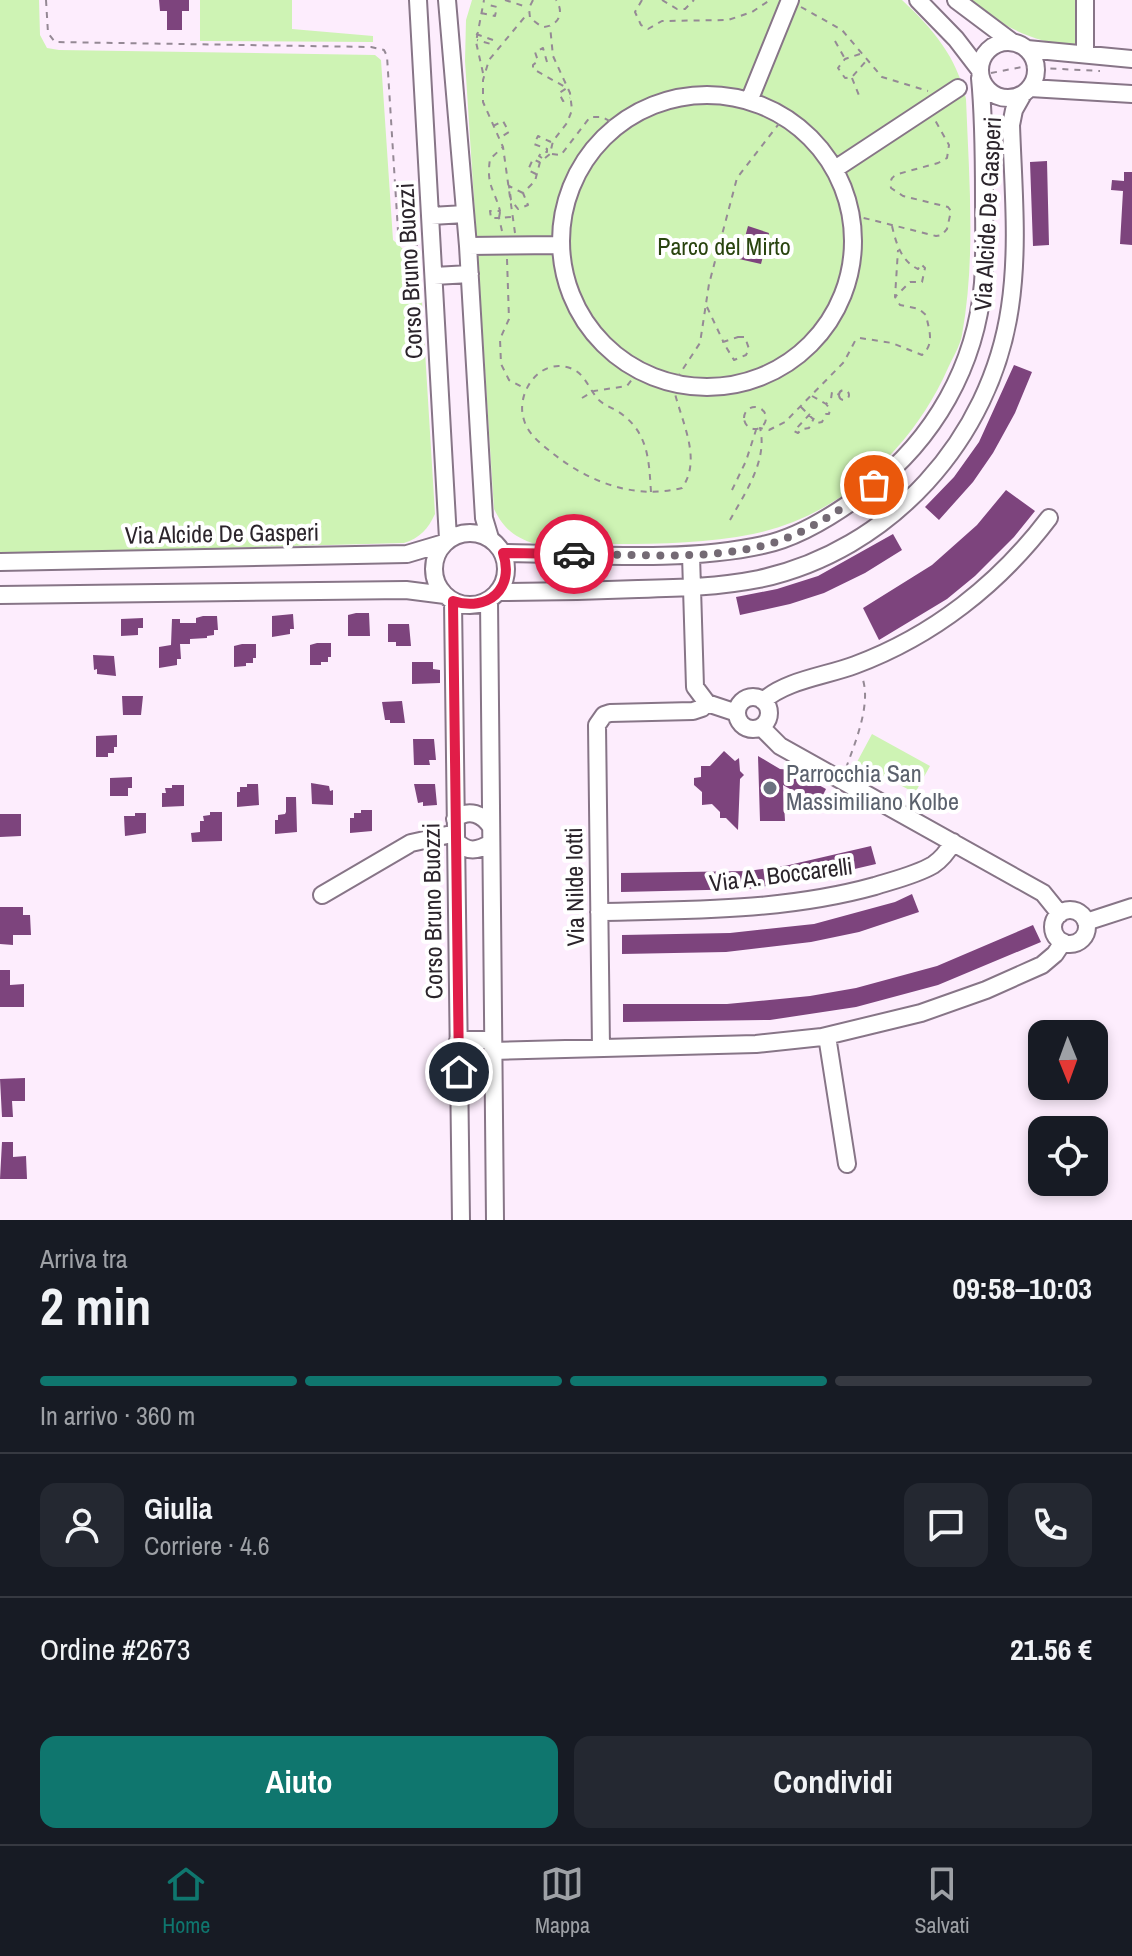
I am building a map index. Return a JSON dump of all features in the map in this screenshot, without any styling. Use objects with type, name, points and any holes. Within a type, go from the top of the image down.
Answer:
[{"type":"street","name":"Corso Bruno Buozzi","points":[[418,0],[446,541]]},
{"type":"street","points":[[447,0],[468,246],[484,518],[490,538],[503,553],[507,573],[494,596],[491,835],[495,1220]]},
{"type":"street","points":[[448,34],[459,0]]},
{"type":"street","points":[[918,0],[956,39],[990,92],[998,97],[1006,98],[1027,91],[1132,94]]},
{"type":"street","points":[[956,0],[977,18],[1032,54],[1036,68]]},
{"type":"street","points":[[1085,0],[1085,54]]},
{"type":"street","points":[[749,101],[789,1]]},
{"type":"street","points":[[980,74],[985,52],[1000,42],[1132,59]]},
{"type":"street","name":"Via Alcide De Gasperi","points":[[494,596],[691,587],[759,578],[826,556],[883,522],[906,503],[935,474],[973,420],[1002,345],[1010,309],[1014,247],[1011,125],[1014,110],[1035,80],[1036,68]]},
{"type":"street","name":"Via Alcide De Gasperi","points":[[503,553],[691,555],[766,545],[831,515],[888,474],[930,430],[962,370],[972,343],[983,284],[980,74]]},
{"type":"street","points":[[835,169],[951,93]]},
{"type":"street","points":[[703,95],[749,101],[785,116],[813,140],[835,169],[852,215],[853,263],[838,309],[808,348],[768,375],[721,387],[673,384],[639,370],[614,355],[586,324],[567,287],[560,245],[566,200],[586,158],[617,125],[658,103],[703,95]]},
{"type":"street","points":[[431,216],[465,214]]},
{"type":"street","points":[[468,246],[509,242],[560,245]]},
{"type":"street","points":[[434,276],[470,274]]},
{"type":"street","points":[[763,701],[779,691],[857,665],[914,638],[976,596],[1029,545],[1049,518]]},
{"type":"street","points":[[449,598],[434,575],[434,564],[446,541],[469,532],[490,538]]},
{"type":"street","name":"Via Alcide De Gasperi","points":[[0,562],[407,554],[446,541]]},
{"type":"street","points":[[691,555],[695,687],[707,703],[737,713],[743,726],[753,729],[761,727],[768,717],[767,706],[755,697],[744,700],[737,713]]},
{"type":"street","points":[[0,595],[406,590],[478,605],[494,596]]},
{"type":"street","name":"Corso Bruno Buozzi","points":[[449,598],[456,831],[461,1220]]},
{"type":"street","name":"Via Nilde Iotti","points":[[601,1048],[597,725],[604,715],[610,713],[693,711],[707,703]]},
{"type":"street","points":[[761,727],[780,746],[1043,893],[1060,914]]},
{"type":"street","points":[[479,814],[485,818],[491,835],[480,850],[469,851],[456,831],[460,815],[479,814]]},
{"type":"street","points":[[322,895],[411,843],[456,831]]},
{"type":"street","name":"Via A. Boccarelli","points":[[599,912],[752,907],[834,895],[921,871],[939,861],[953,842]]},
{"type":"street","points":[[1086,922],[1132,907]]},
{"type":"street","points":[[1068,910],[1077,912],[1086,922],[1086,932],[1081,940],[1072,943],[1063,942],[1054,931],[1054,921],[1068,910]]},
{"type":"street","points":[[458,1040],[492,1045],[601,1048],[756,1044],[827,1036],[921,1013],[986,990],[1042,965],[1063,942]]},
{"type":"street","points":[[827,1036],[847,1164]]},
{"type":"street","points":[[459,1072],[492,1071]]},
{"type":"path","points":[[46,0],[48,33],[55,42],[371,47],[384,50],[387,56],[398,231],[407,242],[432,247]]},
{"type":"path","points":[[505,0],[529,8]]},
{"type":"path","points":[[483,76],[489,60],[528,13],[533,0]]},
{"type":"path","points":[[528,13],[537,26],[550,26],[557,22],[561,13],[556,0]]},
{"type":"path","points":[[642,0],[635,12],[641,25],[648,29],[662,21],[728,20],[752,12],[770,0]]},
{"type":"path","points":[[662,0],[677,9],[685,9],[694,0]]},
{"type":"path","points":[[789,1],[842,30],[882,77],[951,93]]},
{"type":"path","points":[[481,13],[495,16],[497,7],[484,2],[481,13],[476,34],[476,40],[483,76],[483,102],[503,147],[512,217],[509,319],[500,339],[501,364],[509,380],[525,388]]},
{"type":"path","points":[[523,193],[531,187],[542,161],[550,154],[552,143],[567,123],[572,110],[571,98],[555,64],[550,26]]},
{"type":"path","points":[[476,34],[493,40],[491,44],[476,40]]},
{"type":"path","points":[[835,41],[845,59]]},
{"type":"path","points":[[538,61],[535,52],[543,48],[547,62]]},
{"type":"path","points":[[861,54],[845,59],[838,68],[845,78],[852,77],[866,60]]},
{"type":"path","points":[[555,64],[538,61],[533,69],[567,88]]},
{"type":"path","points":[[980,74],[1022,67],[1105,71]]},
{"type":"path","points":[[852,77],[860,98]]},
{"type":"path","points":[[567,88],[559,93],[563,101],[571,98]]},
{"type":"path","points":[[852,215],[936,236],[947,229],[951,211],[948,207],[903,196],[891,188],[890,182],[898,174],[947,158],[949,145],[928,108]]},
{"type":"path","points":[[651,492],[648,450],[638,429],[623,415],[597,399],[584,377],[570,368],[557,367],[542,371],[525,388],[523,418],[528,429],[540,444],[582,475],[617,487],[651,492],[682,488],[691,457],[689,438],[677,408],[673,384],[700,343],[706,305],[737,178],[785,116]]},
{"type":"path","points":[[550,154],[561,155],[590,117],[602,117],[617,125]]},
{"type":"path","points":[[493,126],[503,121],[509,132],[500,137]]},
{"type":"path","points":[[542,161],[539,156],[547,149],[534,144],[538,136],[552,143]]},
{"type":"path","points":[[503,147],[490,159],[488,179],[509,242]]},
{"type":"path","points":[[536,174],[528,170],[533,159],[542,161]]},
{"type":"path","points":[[488,179],[489,171]]},
{"type":"path","points":[[509,186],[523,193],[528,205],[518,209],[511,200],[509,186]]},
{"type":"path","points":[[500,211],[490,211],[491,218],[512,217]]},
{"type":"path","points":[[732,490],[758,429],[765,424],[766,413],[758,407],[751,407],[745,413],[744,420],[748,427],[758,429],[769,430],[785,422],[844,362],[855,341],[860,338],[892,343],[922,355],[929,349],[931,344],[924,311],[900,305],[895,297],[898,250],[892,225]]},
{"type":"path","points":[[895,297],[910,282],[922,282],[925,268],[921,264],[918,269],[911,267],[898,250]]},
{"type":"path","points":[[706,305],[723,342],[734,360],[746,355],[749,349],[745,337],[723,342]]},
{"type":"path","points":[[582,398],[594,391],[627,386],[639,370]]},
{"type":"path","points":[[826,404],[840,396],[832,392],[831,399]]},
{"type":"path","points":[[801,407],[815,422],[822,422],[830,409],[812,395]]},
{"type":"path","points":[[810,414],[794,431],[798,433],[803,428],[809,428],[814,418]]},
{"type":"path","points":[[730,520],[759,460],[763,440],[758,429]]},
{"type":"path","points":[[841,780],[862,716],[866,688],[857,665]]},
{"type":"green space","points":[[0,0],[39,0],[40,35],[47,48],[59,50],[375,55],[381,60],[393,240],[403,249],[419,253],[435,514],[419,536],[404,543],[0,554]]},
{"type":"green space","points":[[200,0],[292,0],[292,29],[373,36],[373,42],[200,41]]},
{"type":"green space","name":"Parco del Mirto","points":[[472,0],[902,0],[934,33],[957,70],[966,99],[969,276],[962,335],[933,397],[915,425],[894,451],[844,495],[816,512],[785,525],[753,534],[700,541],[535,544],[515,535],[502,522],[494,509],[465,61],[466,20]]},
{"type":"green space","points":[[968,0],[1078,0],[1078,40],[1075,44],[1061,44],[1032,37],[1005,25]]},
{"type":"green space","points":[[872,734],[930,766],[915,793],[857,762]]},
{"type":"building","points":[[159,0],[189,0],[189,11],[182,11],[182,30],[167,30],[167,11],[160,11]]},
{"type":"building","points":[[1047,161],[1049,245],[1033,246],[1030,162]]},
{"type":"building","points":[[1124,172],[1132,172],[1132,245],[1120,244],[1123,191],[1111,190],[1112,180],[1124,181]]},
{"type":"building","points":[[748,226],[769,233],[761,264],[739,259]]},
{"type":"building","points":[[1014,365],[1032,372],[1015,413],[973,482],[939,520],[925,507],[954,477],[979,442]]},
{"type":"building","points":[[1006,490],[1035,511],[1014,537],[947,599],[879,640],[863,608],[932,565],[977,525]]},
{"type":"building","points":[[893,534],[902,550],[865,573],[824,593],[740,615],[736,597],[777,589],[818,576]]},
{"type":"building","points":[[369,613],[370,636],[348,636],[348,615]]},
{"type":"building","points":[[293,614],[294,629],[290,629],[290,634],[272,637],[272,616]]},
{"type":"building","points":[[217,616],[218,630],[214,630],[214,635],[190,639],[190,644],[180,644],[181,659],[177,659],[177,665],[159,668],[159,647],[171,645],[172,619],[180,619],[180,623],[196,623],[196,618]]},
{"type":"building","points":[[143,618],[143,628],[138,628],[138,635],[121,636],[121,619]]},
{"type":"building","points":[[388,624],[409,624],[411,646],[396,646],[396,642],[388,642]]},
{"type":"building","points":[[331,643],[331,657],[321,665],[310,665],[310,645]]},
{"type":"building","points":[[256,644],[256,658],[246,666],[234,667],[234,646]]},
{"type":"building","points":[[93,655],[114,656],[116,676],[97,674]]},
{"type":"building","points":[[412,662],[433,662],[433,669],[440,670],[440,683],[412,684]]},
{"type":"building","points":[[122,696],[143,696],[141,715],[123,715]]},
{"type":"building","points":[[402,701],[405,723],[385,720],[382,702]]},
{"type":"building","points":[[117,735],[114,753],[108,753],[108,757],[96,757],[96,736]]},
{"type":"building","points":[[413,739],[434,739],[436,760],[429,760],[430,765],[414,765]]},
{"type":"building","points":[[724,751],[735,761],[739,758],[740,771],[744,775],[740,779],[738,830],[726,818],[720,818],[720,812],[712,804],[702,805],[702,792],[694,785],[694,778],[701,777],[701,766],[710,766]]},
{"type":"building","name":"Parrocchia San Massimiliano Kolbe","points":[[758,756],[826,789],[818,805],[783,785],[785,821],[760,821]]},
{"type":"building","points":[[132,777],[128,796],[110,796],[110,778]]},
{"type":"building","points":[[311,783],[329,786],[330,791],[333,790],[333,805],[312,804]]},
{"type":"building","points":[[247,784],[258,784],[259,805],[237,807],[237,792]]},
{"type":"building","points":[[414,784],[435,784],[437,805],[423,806],[423,802],[418,803]]},
{"type":"building","points":[[172,785],[184,785],[184,806],[162,807],[162,793],[166,793],[165,788],[172,788]]},
{"type":"building","points":[[286,797],[296,797],[297,832],[275,834],[275,820],[286,812]]},
{"type":"building","points":[[361,810],[372,810],[372,831],[350,833],[350,818],[354,818],[354,813],[361,813]]},
{"type":"building","points":[[210,812],[222,812],[222,841],[192,842],[191,833],[200,832],[200,821],[204,821],[203,816],[210,815]]},
{"type":"building","points":[[135,813],[146,813],[146,833],[125,836],[124,816],[135,816]]},
{"type":"building","points":[[0,814],[21,814],[21,836],[0,837]]},
{"type":"building","points":[[871,846],[876,864],[816,878],[749,889],[621,892],[621,873],[748,871]]},
{"type":"building","points":[[912,894],[919,912],[859,932],[811,942],[726,952],[622,954],[622,935],[730,933],[814,924],[895,902]]},
{"type":"building","points":[[0,907],[23,907],[23,915],[30,915],[31,935],[13,935],[13,945],[0,944]]},
{"type":"building","points":[[1033,925],[1041,942],[938,985],[856,1007],[770,1020],[623,1022],[623,1004],[727,1004],[856,988],[937,966]]},
{"type":"building","points":[[0,970],[10,970],[10,985],[24,984],[24,1007],[0,1007]]},
{"type":"building","points":[[25,1078],[25,1101],[12,1101],[13,1117],[2,1117],[0,1079]]},
{"type":"building","points":[[2,1142],[13,1142],[13,1157],[26,1156],[27,1179],[0,1179]]},
{"type":"way so far","points":[[574,554],[691,555],[766,545],[831,515],[874,485]]},
{"type":"place","name":"Parrocchia San Massimiliano Kolbe","points":[[770,788]]},
{"type":"route","points":[[459,1072],[453,601],[478,605],[498,592],[507,573],[503,553],[574,554]]}]
